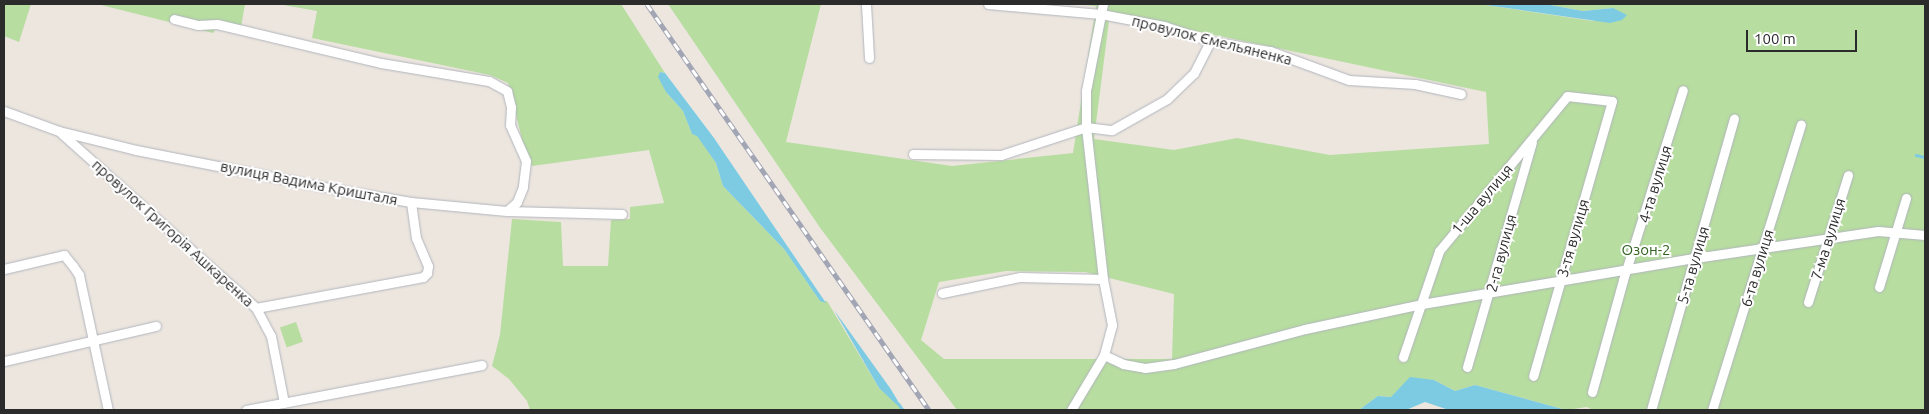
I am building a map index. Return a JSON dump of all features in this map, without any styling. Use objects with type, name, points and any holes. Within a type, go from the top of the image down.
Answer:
[{"type":"street","points":[[866,4],[869,58]]},
{"type":"street","name":"провулок Ємельяненка","points":[[988,4],[1101,14],[1164,26],[1210,41],[1270,51],[1349,80],[1416,84],[1462,94]]},
{"type":"street","points":[[1071,410],[1104,355],[1112,325],[1103,278],[1086,127],[1086,92],[1103,4]]},
{"type":"street","points":[[174,19],[204,25],[217,24],[381,63],[490,81],[507,91],[511,107],[510,125],[526,161],[523,187],[517,202],[507,211]]},
{"type":"street","points":[[913,154],[1001,155],[1086,127],[1112,130],[1167,99],[1194,73],[1210,41]]},
{"type":"street","name":"4-та вулиця","points":[[1592,392],[1684,90]]},
{"type":"street","name":"1-ша вулиця","points":[[1403,357],[1439,251],[1567,96],[1612,101]]},
{"type":"street","name":"3-тя вулиця","points":[[1533,376],[1612,101]]},
{"type":"street","name":"вулиця Вадима Кришталя","points":[[4,110],[59,131],[136,150],[411,202],[507,211],[622,214]]},
{"type":"street","name":"5-та вулиця","points":[[1651,410],[1734,119]]},
{"type":"street","name":"6-та вулиця","points":[[1712,410],[1801,125]]},
{"type":"street","name":"провулок Григорія Ашкаренка","points":[[59,131],[256,308],[271,336],[284,403]]},
{"type":"street","name":"2-га вулиця","points":[[1467,367],[1491,293],[1533,138]]},
{"type":"street","name":"7-ма вулиця","points":[[1808,302],[1848,175]]},
{"type":"street","points":[[1879,287],[1906,198]]},
{"type":"street","points":[[256,308],[422,277],[427,273],[428,266],[416,238],[411,202]]},
{"type":"street","points":[[1104,355],[1123,364],[1145,368],[1174,364],[1305,329],[1422,304],[1827,238],[1895,230],[1925,235]]},
{"type":"street","points":[[4,269],[64,255],[79,275],[108,410]]},
{"type":"street","points":[[942,293],[1020,277],[1103,278]]},
{"type":"street","points":[[4,361],[156,326]]},
{"type":"street","points":[[250,410],[482,365]]},
{"type":"green space","points":[[4,4],[31,4],[19,42],[4,36]]},
{"type":"green space","points":[[97,4],[245,4],[240,33],[217,27],[213,33]]},
{"type":"green space","points":[[278,4],[621,4],[665,73],[660,72],[666,92],[683,111],[692,134],[697,135],[716,163],[723,186],[784,249],[820,301],[827,301],[879,388],[905,410],[530,410],[527,401],[509,379],[492,366],[500,335],[512,219],[561,222],[563,266],[608,266],[611,220],[630,219],[630,207],[664,203],[649,150],[532,166],[524,147],[508,83],[490,75],[312,38],[317,11]]},
{"type":"green space","name":"Озон-2","points":[[668,4],[821,4],[786,142],[952,166],[1073,153],[1096,6],[1073,4],[1479,4],[1593,21],[1613,8],[1583,11],[1545,4],[1925,4],[1925,410],[1593,410],[1587,407],[1566,410],[1475,385],[1455,391],[1434,380],[1391,397],[1378,396],[1359,410],[957,410],[821,229]],"holes":[[[1110,13],[1486,92],[1489,144],[1330,155],[1237,138],[1174,150],[1094,139]],[[1006,271],[1085,272],[1174,294],[1172,359],[944,359],[921,340],[939,282]]]},
{"type":"green space","points":[[296,322],[303,342],[287,347],[280,328]]},
{"type":"water","points":[[1479,4],[1545,4],[1583,11],[1613,8],[1627,15],[1622,20],[1610,23]]},
{"type":"water","points":[[660,72],[665,73],[714,138],[826,303],[820,301],[784,249],[723,186],[716,163],[697,136],[692,134],[683,111],[666,92],[658,77]]},
{"type":"water","points":[[834,310],[890,388],[898,401],[897,405],[879,388]]},
{"type":"water","points":[[1410,377],[1434,380],[1455,391],[1475,385],[1566,410],[1449,410],[1425,402],[1406,410],[1359,410],[1378,396],[1391,397]]},
{"type":"waterway","points":[[1916,155],[1925,157]]},
{"type":"waterway","points":[[898,403],[903,410]]},
{"type":"railway","points":[[647,4],[929,410]]}]
